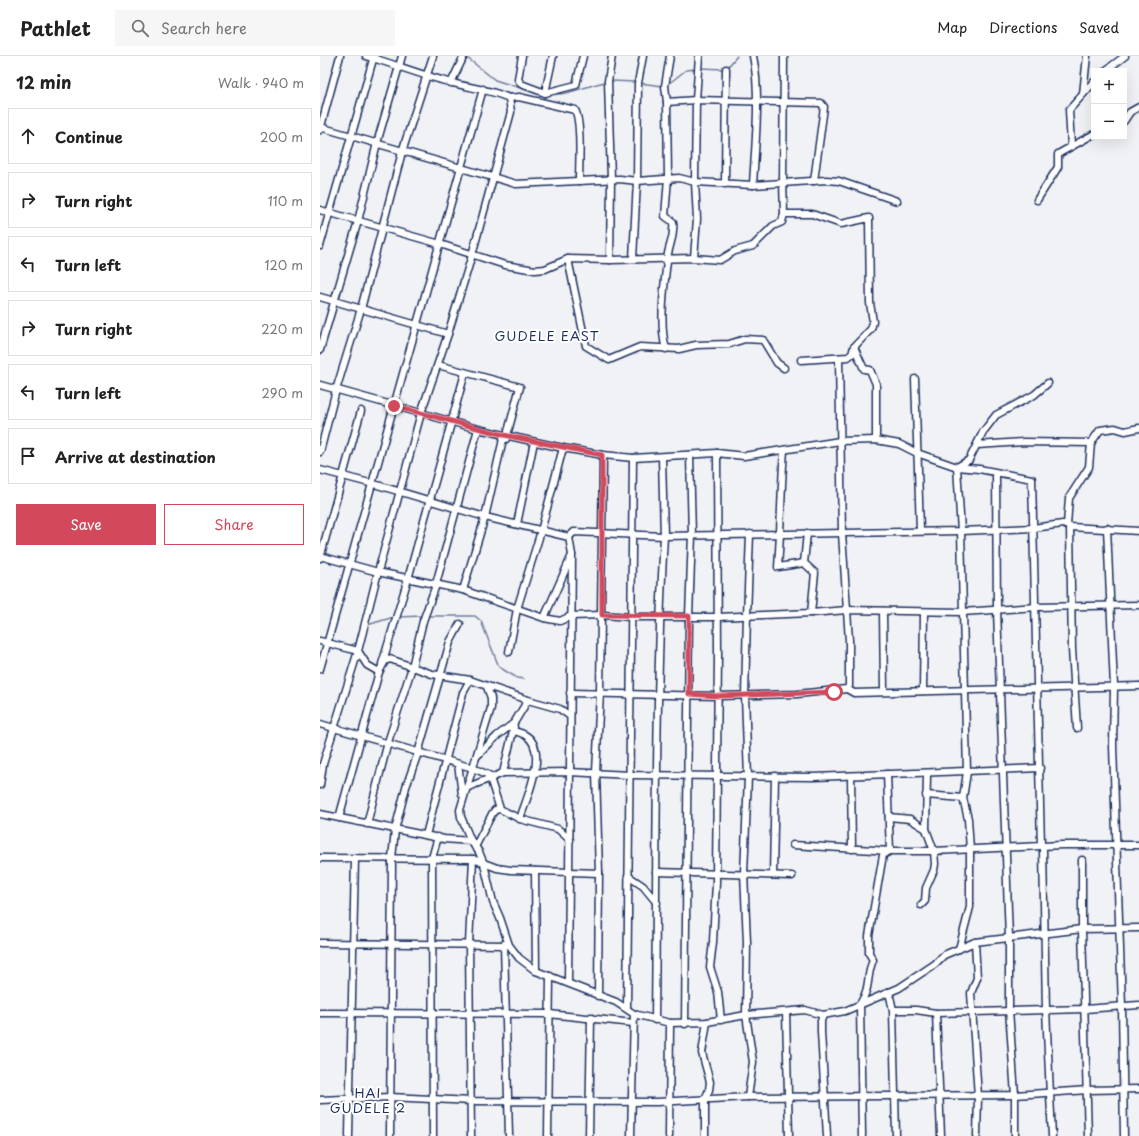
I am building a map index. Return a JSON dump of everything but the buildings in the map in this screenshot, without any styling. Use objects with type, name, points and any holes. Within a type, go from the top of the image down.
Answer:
[{"type":"street","points":[[340,56],[320,128],[351,135],[402,152],[461,167],[516,184],[612,179],[637,181],[668,178],[679,178],[695,182],[753,185],[783,182],[838,181],[897,201]]},
{"type":"street","points":[[366,56],[451,83],[483,88],[509,98],[519,98],[575,110],[579,131],[579,181]]},
{"type":"street","points":[[320,350],[358,221],[377,143],[402,56]]},
{"type":"street","points":[[320,452],[336,390],[361,309],[402,152],[434,56]]},
{"type":"street","points":[[451,83],[464,56]]},
{"type":"street","points":[[522,56],[518,79],[521,84],[545,93],[576,85],[583,56]]},
{"type":"street","points":[[545,93],[553,56]]},
{"type":"street","points":[[610,260],[612,179],[608,81],[612,56]]},
{"type":"street","points":[[632,259],[637,181],[638,83],[643,56]]},
{"type":"street","points":[[666,350],[663,338],[667,259],[674,234],[673,222],[665,216],[668,178],[667,102],[665,86],[670,56]]},
{"type":"street","points":[[694,258],[697,219],[695,182],[696,100],[699,56]]},
{"type":"street","points":[[753,56],[755,65],[756,101],[753,185]]},
{"type":"street","points":[[320,210],[440,244],[506,265],[535,270],[545,269],[568,259],[610,260],[694,258],[720,260],[735,251],[753,246],[773,226],[782,222],[784,214],[784,56]]},
{"type":"street","points":[[1083,94],[1087,56]]},
{"type":"street","points":[[1109,68],[1125,56]]},
{"type":"street","points":[[320,246],[373,57]]},
{"type":"street","points":[[725,184],[726,69]]},
{"type":"street","points":[[1071,146],[1069,110],[1091,85]]},
{"type":"street","points":[[320,670],[483,88]]},
{"type":"street","points":[[320,785],[323,764],[358,651],[421,413],[438,365],[472,255],[511,112],[509,98]]},
{"type":"street","points":[[667,102],[696,100],[824,104],[814,181]]},
{"type":"street","points":[[1127,116],[1130,112],[1139,107]]},
{"type":"street","points":[[1036,200],[1058,167],[1058,154],[1091,136]]},
{"type":"street","points":[[784,214],[812,214],[841,224],[869,218],[870,303],[873,322],[871,329],[848,357],[839,359],[801,360]]},
{"type":"street","points":[[568,259],[586,346],[609,360],[640,348],[651,347],[666,350],[679,349],[696,345],[729,344],[745,339],[763,340],[777,363],[784,368]]},
{"type":"street","points":[[320,297],[448,334]]},
{"type":"street","points":[[854,348],[864,369],[870,370],[876,384],[876,440]]},
{"type":"street","points":[[839,359],[842,532],[847,610],[849,686],[847,689]]},
{"type":"street","points":[[438,365],[520,387],[505,438],[485,517],[463,590]]},
{"type":"street","points":[[339,818],[380,669],[408,579],[465,373]]},
{"type":"street","points":[[915,379],[916,453],[920,530]]},
{"type":"street","points":[[957,467],[969,460],[983,432],[996,415],[1034,395],[1048,383]]},
{"type":"street","points":[[320,385],[451,421],[505,438],[602,455],[633,458],[717,453],[744,456],[840,441],[876,440],[900,444],[916,453],[957,467],[967,467],[1032,479],[1037,607],[1036,688],[1040,768],[1046,1010],[1052,1136]]},
{"type":"street","points":[[361,411],[344,477],[320,557],[408,579],[463,590],[544,618],[560,621],[572,616],[602,615],[631,617],[718,617],[847,610],[962,612],[1037,607],[1139,605]]},
{"type":"street","points":[[1077,728],[1071,606],[1068,498],[1089,467],[1092,443],[1100,430],[1103,428],[1115,428],[1125,431],[1139,428]]},
{"type":"street","points":[[367,824],[388,742],[412,667],[423,621],[436,585],[478,429]]},
{"type":"street","points":[[516,524],[534,442]]},
{"type":"street","points":[[977,445],[988,446],[1024,442],[1092,443]]},
{"type":"street","points":[[509,652],[517,609],[541,531],[563,448]]},
{"type":"street","points":[[784,450],[780,496],[781,534],[778,567],[804,563]]},
{"type":"street","points":[[717,453],[718,696],[716,882],[713,942],[710,967],[718,992],[721,1020]]},
{"type":"street","points":[[598,996],[599,873],[596,772],[602,615],[602,455]]},
{"type":"street","points":[[685,1024],[689,616],[692,535],[690,455]]},
{"type":"street","points":[[655,1020],[657,775],[660,616],[664,536],[662,457]]},
{"type":"street","points":[[627,1008],[633,458]]},
{"type":"street","points":[[957,467],[961,531],[967,772],[963,798],[968,819],[970,850],[970,907],[958,949]]},
{"type":"street","points":[[320,470],[485,517],[569,537]]},
{"type":"street","points":[[996,473],[997,610],[1009,938],[1009,1010],[1015,1095],[1015,1136]]},
{"type":"street","points":[[569,537],[574,532],[664,536],[920,530],[961,531],[1034,528],[1051,524],[1139,531]]},
{"type":"street","points":[[1107,528],[1114,687],[1113,746],[1122,1006],[1124,1136]]},
{"type":"street","points":[[804,563],[808,533]]},
{"type":"street","points":[[748,1097],[753,1062],[746,1015],[747,942],[744,873],[748,777],[746,616],[750,534]]},
{"type":"street","points":[[568,983],[570,872],[569,772],[572,616],[572,554],[569,537]]},
{"type":"street","points":[[544,618],[572,554]]},
{"type":"street","points":[[804,563],[815,573],[811,613]]},
{"type":"street","points":[[884,611],[884,691]]},
{"type":"street","points":[[924,612],[924,690]]},
{"type":"street","points":[[390,1136],[392,858],[395,830],[406,787],[418,753],[450,642],[460,624]]},
{"type":"street","points":[[320,641],[358,651],[367,665],[380,669]]},
{"type":"street","points":[[380,669],[390,659],[441,676],[470,680],[487,687],[560,709],[570,716]]},
{"type":"street","points":[[426,835],[463,693],[470,680]]},
{"type":"street","points":[[570,693],[746,696],[798,694],[847,689],[854,693],[924,690],[965,691],[1139,686]]},
{"type":"street","points":[[462,800],[491,708],[492,698],[487,687]]},
{"type":"street","points":[[476,757],[497,736],[514,723],[528,700]]},
{"type":"street","points":[[503,773],[514,723]]},
{"type":"street","points":[[320,724],[388,742],[418,753],[472,768],[491,777],[500,809]]},
{"type":"street","points":[[513,731],[526,735],[532,740],[536,749],[536,772],[520,819]]},
{"type":"street","points":[[458,764],[462,800],[461,817],[471,841],[484,864],[493,902],[500,918],[506,944],[506,1014],[510,1100],[509,1136]]},
{"type":"street","points":[[466,788],[503,773],[596,772],[630,775],[748,777],[926,774],[1040,768]]},
{"type":"street","points":[[887,774],[890,851]]},
{"type":"street","points":[[921,905],[925,900],[926,888],[934,870],[934,851],[926,829],[926,774]]},
{"type":"street","points":[[773,875],[776,776]]},
{"type":"street","points":[[851,776],[852,849]]},
{"type":"street","points":[[926,795],[963,798]]},
{"type":"street","points":[[475,847],[492,814],[495,810],[500,809],[520,819],[558,829],[570,840]]},
{"type":"street","points":[[320,814],[395,830],[471,841]]},
{"type":"street","points":[[889,817],[910,819],[926,829]]},
{"type":"street","points":[[433,1136],[431,1014],[432,858],[438,837]]},
{"type":"street","points":[[793,845],[890,851],[1139,846]]},
{"type":"street","points":[[862,1136],[860,1096],[860,1004],[867,994],[868,975],[873,960],[869,953],[869,936],[878,876],[883,855],[890,851]]},
{"type":"street","points":[[320,858],[473,859],[497,868],[599,873]]},
{"type":"street","points":[[348,1136],[355,858]]},
{"type":"street","points":[[471,1136],[472,1101],[469,944],[473,859]]},
{"type":"street","points":[[1082,860],[1082,929],[1088,1090],[1088,1136]]},
{"type":"street","points":[[535,871],[536,971]]},
{"type":"street","points":[[656,872],[744,873],[792,876]]},
{"type":"street","points":[[628,876],[643,886],[657,903]]},
{"type":"street","points":[[320,944],[506,944],[519,958],[536,971],[627,1008],[634,1014],[670,1023],[685,1024],[721,1020],[746,1015],[805,1010],[824,1016],[845,1011],[899,988],[935,964],[944,955],[974,942],[1082,929],[1139,928]]},
{"type":"street","points":[[974,942],[977,978],[971,993],[978,1096],[977,1136]]},
{"type":"street","points":[[548,1136],[550,976]]},
{"type":"street","points":[[889,992],[893,1010],[896,1136]]},
{"type":"street","points":[[893,1010],[916,1010],[936,1013],[1085,1009],[1139,1005]]},
{"type":"street","points":[[786,1012],[789,1136]]},
{"type":"street","points":[[320,1013],[550,1014],[591,1017],[633,1023]]},
{"type":"street","points":[[936,1013],[941,1136]]},
{"type":"street","points":[[631,1136],[634,1014]]},
{"type":"street","points":[[824,1016],[821,1021],[827,1136]]},
{"type":"street","points":[[589,1136],[591,1017]]},
{"type":"street","points":[[705,1136],[705,1099],[710,1087],[702,1056],[707,1022]]},
{"type":"street","points":[[669,1136],[670,1023]]},
{"type":"street","points":[[320,1100],[390,1097],[472,1101],[670,1101],[748,1097],[896,1095],[978,1096],[1088,1090],[1139,1089]]},
{"type":"waterway","points":[[727,68],[737,56]]},
{"type":"waterway","points":[[466,57],[495,80],[536,93]]},
{"type":"waterway","points":[[700,68],[723,69]]},
{"type":"waterway","points":[[667,85],[686,70],[696,69]]},
{"type":"waterway","points":[[610,81],[636,82]]},
{"type":"waterway","points":[[552,94],[566,93],[606,82]]},
{"type":"waterway","points":[[639,83],[663,86]]},
{"type":"waterway","points":[[398,617],[422,616]]},
{"type":"waterway","points":[[428,616],[475,616],[481,621],[499,667],[517,678],[524,679]]},
{"type":"waterway","points":[[367,625],[394,617]]},
{"type":"waterway","points":[[349,646],[356,643],[360,631]]},
{"type":"district","name":"GUDELE EAST","points":[[547,335]]},
{"type":"district","name":"HAI GUDELE 2","points":[[368,1100]]},
{"type":"route","points":[[394,406],[504,435],[602,455],[602,615],[631,617],[689,616],[689,694],[718,696],[834,692]]}]
